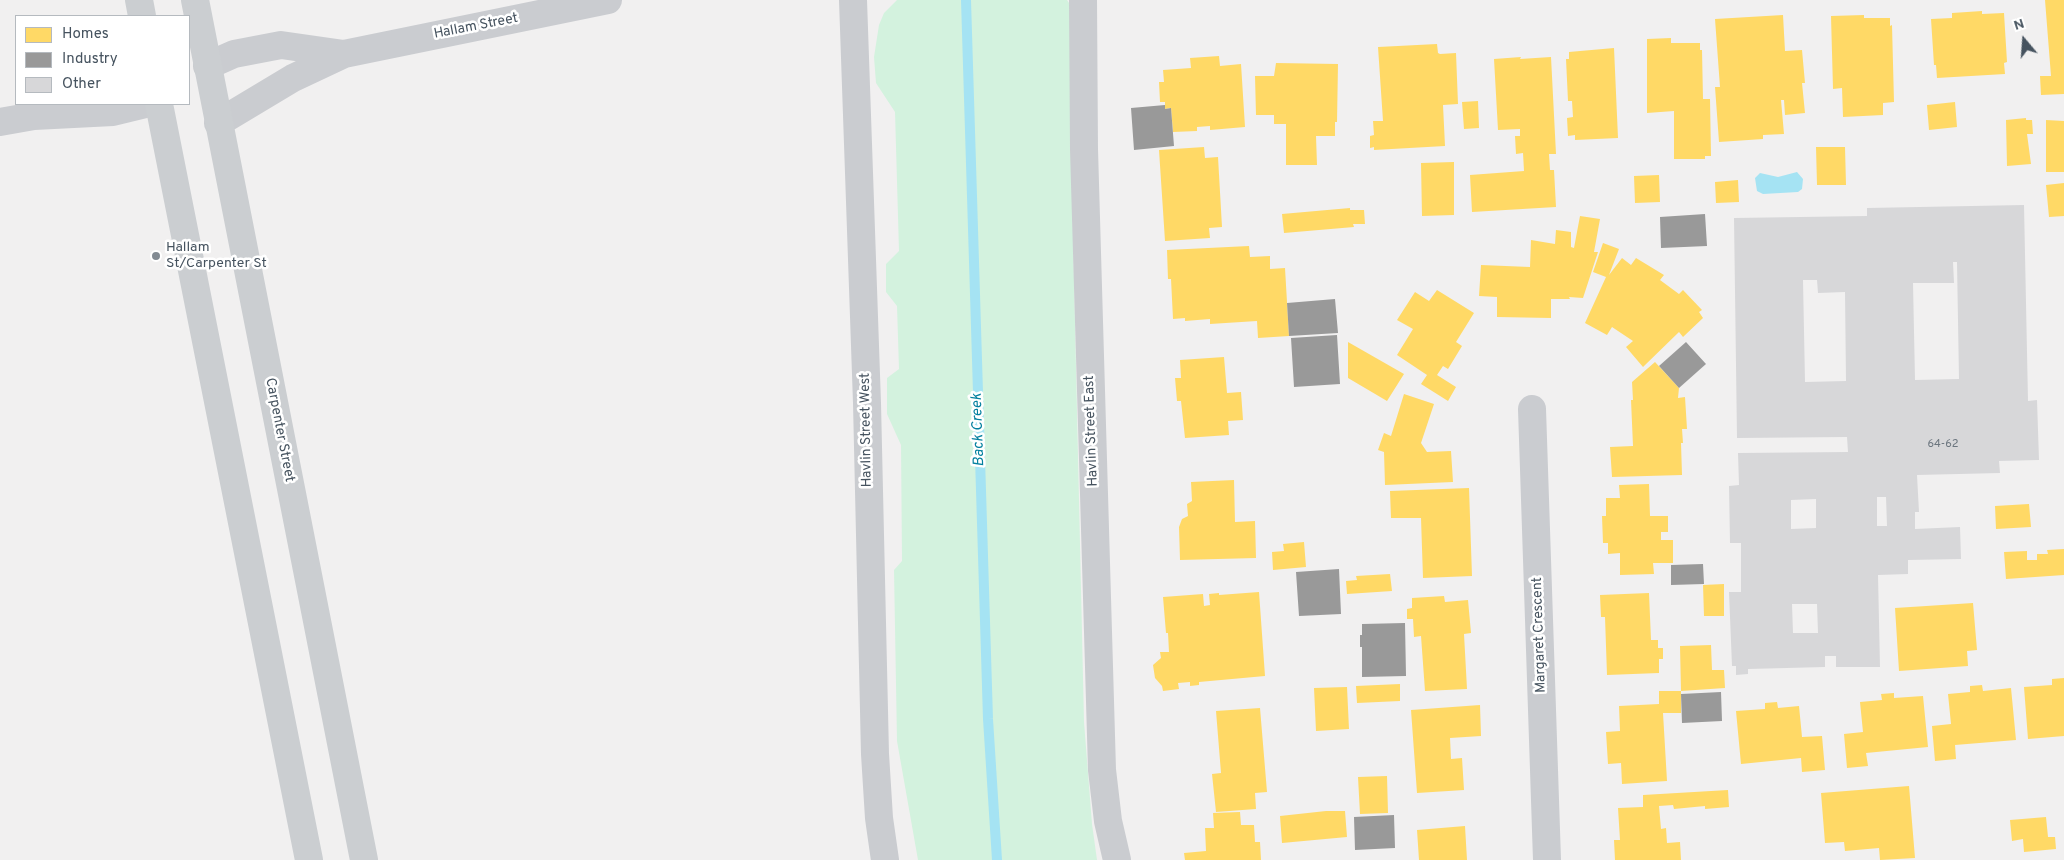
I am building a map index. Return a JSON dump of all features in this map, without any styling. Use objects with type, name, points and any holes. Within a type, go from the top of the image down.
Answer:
[{"type":"street","points":[[139,0],[142,15]]},
{"type":"street","name":"Carpenter Street","points":[[195,0],[198,72],[218,123],[364,860]]},
{"type":"street","name":"Hallam Street","points":[[218,123],[293,78],[344,54],[608,0]]},
{"type":"street","name":"Havlin Street West","points":[[854,0],[867,403],[875,754],[879,818],[885,860]]},
{"type":"street","name":"Havlin Street East","points":[[1083,0],[1084,149],[1102,770],[1108,821],[1117,860]]},
{"type":"street","name":"Hallam Street","points":[[198,72],[234,54],[281,45],[344,54]]},
{"type":"street","points":[[0,122],[44,110],[113,112],[142,105]]},
{"type":"street","points":[[159,105],[309,860]]},
{"type":"street","name":"Margaret Crescent","points":[[1532,410],[1547,860]]},
{"type":"green space","points":[[897,0],[1067,0],[1069,3],[1084,722],[1092,824],[1097,860],[918,860],[897,741],[894,570],[902,561],[901,445],[887,414],[887,378],[899,369],[897,306],[886,292],[886,264],[899,251],[895,112],[876,83],[874,57],[879,25],[884,13]]},
{"type":"water","points":[[1797,172],[1803,179],[1802,189],[1798,192],[1763,194],[1757,191],[1755,178],[1760,173],[1778,177]]},
{"type":"building: Homes","points":[[2045,0],[2064,0],[2064,94],[2041,95],[2040,76],[2051,76]]},
{"type":"building: Homes","points":[[1982,11],[1982,14],[2004,13],[2007,62],[2004,63],[2005,74],[1937,78],[1936,65],[1934,65],[1931,19],[1952,18],[1952,13]]},
{"type":"building: Homes","points":[[1783,15],[1785,51],[1802,50],[1805,83],[1802,83],[1805,113],[1785,115],[1784,100],[1781,100],[1784,134],[1763,135],[1763,139],[1719,142],[1715,87],[1720,87],[1715,19]]},
{"type":"building: Homes","points":[[1864,15],[1864,18],[1890,18],[1890,26],[1892,25],[1894,102],[1883,103],[1883,115],[1843,117],[1842,88],[1833,89],[1831,16]]},
{"type":"building: Homes","points":[[1671,38],[1671,43],[1700,43],[1700,50],[1702,50],[1703,99],[1710,99],[1711,156],[1705,156],[1705,159],[1674,159],[1674,111],[1647,113],[1647,39]]},
{"type":"building: Homes","points":[[1437,44],[1438,53],[1440,54],[1456,53],[1458,104],[1443,105],[1445,146],[1374,150],[1374,147],[1370,148],[1370,136],[1374,135],[1373,121],[1383,121],[1378,47]]},
{"type":"building: Homes","points":[[1614,48],[1618,138],[1575,140],[1575,135],[1568,136],[1567,118],[1573,117],[1572,101],[1568,101],[1566,59],[1569,59],[1569,52]]},
{"type":"building: Homes","points":[[1219,56],[1220,66],[1241,64],[1245,127],[1210,130],[1210,126],[1197,127],[1197,131],[1173,132],[1171,108],[1165,109],[1165,102],[1160,102],[1159,82],[1164,82],[1163,70],[1191,68],[1190,58]]},
{"type":"building: Homes","points":[[1521,57],[1520,59],[1551,57],[1556,154],[1549,154],[1550,170],[1554,170],[1556,207],[1472,212],[1470,175],[1524,171],[1523,153],[1516,154],[1515,136],[1520,136],[1520,129],[1498,130],[1494,59]]},
{"type":"building: Homes","points":[[1276,63],[1338,64],[1335,136],[1316,136],[1317,165],[1286,165],[1286,124],[1274,124],[1274,115],[1256,115],[1255,76],[1274,76]]},
{"type":"building: Homes","points":[[1478,101],[1479,128],[1464,129],[1462,102]]},
{"type":"building: Homes","points":[[1955,102],[1957,127],[1929,130],[1927,105]]},
{"type":"building: Homes","points":[[2026,118],[2026,120],[2032,120],[2033,134],[2027,134],[2031,164],[2007,166],[2006,120]]},
{"type":"building: Homes","points":[[2046,120],[2064,121],[2064,172],[2046,172]]},
{"type":"building: Homes","points":[[1204,147],[1205,158],[1218,157],[1222,227],[1209,228],[1210,238],[1165,241],[1159,150]]},
{"type":"building: Homes","points":[[1816,147],[1845,147],[1846,185],[1817,185]]},
{"type":"building: Homes","points":[[1454,162],[1454,215],[1422,216],[1421,163]]},
{"type":"building: Homes","points":[[1659,175],[1660,202],[1635,203],[1634,176]]},
{"type":"building: Homes","points":[[1738,180],[1739,202],[1716,203],[1715,182]]},
{"type":"building: Homes","points":[[2064,183],[2064,216],[2049,217],[2046,185]]},
{"type":"building: Homes","points":[[1350,208],[1350,210],[1364,210],[1365,224],[1353,224],[1354,227],[1284,233],[1282,214]]},
{"type":"building: Homes","points":[[1580,216],[1600,219],[1594,252],[1598,252],[1583,298],[1551,299],[1551,318],[1497,317],[1497,297],[1479,296],[1481,265],[1530,267],[1531,240],[1555,244],[1556,230],[1571,232],[1571,247],[1574,248]]},
{"type":"building: Homes","points":[[1603,243],[1619,249],[1609,275],[1622,258],[1631,265],[1636,258],[1664,275],[1660,280],[1679,294],[1683,290],[1702,310],[1699,312],[1703,318],[1683,337],[1679,332],[1643,367],[1626,347],[1633,341],[1612,327],[1607,335],[1585,323],[1606,277],[1593,272]]},
{"type":"building: Homes","points":[[1249,246],[1250,257],[1270,256],[1270,269],[1285,268],[1289,336],[1258,338],[1257,321],[1210,324],[1210,319],[1185,321],[1185,318],[1173,319],[1171,279],[1168,279],[1167,250]]},
{"type":"building: Homes","points":[[1437,290],[1474,313],[1456,342],[1462,346],[1448,369],[1443,366],[1437,375],[1456,387],[1448,401],[1421,384],[1427,375],[1397,355],[1413,329],[1397,320],[1415,292],[1429,301]]},
{"type":"building: Homes","points":[[1348,342],[1404,374],[1387,401],[1348,378]]},
{"type":"building: Homes","points":[[1224,357],[1227,393],[1241,392],[1243,420],[1228,421],[1229,435],[1185,438],[1181,401],[1177,401],[1175,378],[1181,378],[1180,360]]},
{"type":"building: Homes","points":[[1655,362],[1679,388],[1678,398],[1685,397],[1687,429],[1682,429],[1682,475],[1612,477],[1610,447],[1633,446],[1632,382]]},
{"type":"building: Homes","points":[[1404,394],[1434,404],[1421,443],[1427,452],[1451,451],[1453,482],[1385,485],[1384,452],[1378,450],[1384,433],[1391,436]]},
{"type":"building: Homes","points":[[1234,480],[1235,522],[1255,521],[1256,558],[1180,560],[1179,527],[1182,519],[1188,516],[1187,504],[1192,501],[1191,482]]},
{"type":"building: Homes","points":[[1649,484],[1650,516],[1668,516],[1668,532],[1661,532],[1661,540],[1673,540],[1673,563],[1653,563],[1654,574],[1620,575],[1620,553],[1608,554],[1608,543],[1603,543],[1602,516],[1606,516],[1606,498],[1620,498],[1619,485]]},
{"type":"building: Homes","points":[[1469,488],[1472,576],[1423,578],[1421,518],[1391,518],[1390,491]]},
{"type":"building: Homes","points":[[2029,504],[2031,527],[1996,529],[1995,506]]},
{"type":"building: Homes","points":[[1304,542],[1306,567],[1273,570],[1272,552],[1284,551],[1283,544]]},
{"type":"building: Homes","points":[[2064,549],[2064,575],[2006,579],[2004,552],[2027,551],[2027,560],[2037,560],[2037,554],[2048,554],[2047,550]]},
{"type":"building: Homes","points":[[1390,574],[1392,591],[1347,594],[1346,581],[1357,580],[1356,576]]},
{"type":"building: Homes","points":[[1724,584],[1724,616],[1704,616],[1703,585]]},
{"type":"building: Homes","points":[[1259,592],[1265,676],[1199,682],[1199,685],[1190,686],[1190,682],[1178,683],[1179,689],[1163,691],[1162,686],[1155,678],[1153,665],[1161,658],[1160,652],[1169,652],[1163,597],[1203,594],[1204,606],[1210,605],[1209,594]]},
{"type":"building: Homes","points":[[1649,593],[1651,640],[1658,640],[1658,648],[1663,648],[1663,659],[1659,659],[1659,673],[1607,675],[1605,617],[1601,617],[1600,595]]},
{"type":"building: Homes","points":[[1444,596],[1445,602],[1468,600],[1471,633],[1464,634],[1467,689],[1425,691],[1421,636],[1414,637],[1413,619],[1407,619],[1407,609],[1412,608],[1412,598]]},
{"type":"building: Homes","points":[[1973,603],[1977,650],[1967,651],[1968,666],[1899,671],[1895,608]]},
{"type":"building: Homes","points":[[1711,645],[1712,670],[1724,670],[1725,688],[1681,691],[1680,646]]},
{"type":"building: Homes","points":[[2064,678],[2064,736],[2028,739],[2024,687],[2052,685],[2052,679]]},
{"type":"building: Homes","points":[[1400,684],[1400,701],[1357,703],[1356,686]]},
{"type":"building: Homes","points":[[1982,685],[1983,691],[2011,688],[2016,740],[1955,745],[1956,759],[1935,761],[1932,726],[1951,724],[1948,694],[1970,692],[1970,686]]},
{"type":"building: Homes","points":[[1347,687],[1349,729],[1316,731],[1314,688]]},
{"type":"building: Homes","points":[[1659,691],[1681,691],[1681,713],[1663,713],[1667,781],[1622,784],[1621,763],[1608,764],[1606,732],[1620,731],[1619,706],[1659,704]]},
{"type":"building: Homes","points":[[1894,693],[1894,698],[1923,696],[1928,747],[1866,753],[1868,766],[1847,768],[1844,734],[1863,732],[1860,702],[1882,700],[1881,694]]},
{"type":"building: Homes","points":[[1777,702],[1778,708],[1799,706],[1802,737],[1822,736],[1825,770],[1802,772],[1801,758],[1741,764],[1736,711],[1765,709],[1765,703]]},
{"type":"building: Homes","points":[[1480,705],[1481,736],[1450,738],[1451,759],[1462,758],[1464,790],[1417,793],[1411,710]]},
{"type":"building: Homes","points":[[1260,708],[1267,792],[1255,793],[1256,809],[1216,812],[1212,774],[1221,773],[1216,711]]},
{"type":"building: Homes","points":[[1387,776],[1388,813],[1360,814],[1358,777]]},
{"type":"building: Homes","points":[[1909,786],[1915,858],[1880,860],[1879,848],[1845,851],[1844,842],[1825,843],[1821,793]]},
{"type":"building: Homes","points":[[1728,790],[1729,807],[1705,809],[1705,806],[1674,809],[1673,805],[1659,806],[1661,829],[1666,828],[1667,843],[1680,842],[1681,860],[1615,860],[1614,840],[1620,840],[1618,808],[1643,807],[1643,795]]},
{"type":"building: Homes","points":[[1345,811],[1347,837],[1282,843],[1280,816]]},
{"type":"building: Homes","points":[[1240,812],[1241,825],[1254,825],[1255,842],[1260,842],[1261,860],[1185,860],[1184,853],[1206,851],[1205,828],[1214,828],[1213,813]]},
{"type":"building: Homes","points":[[2046,817],[2048,837],[2055,837],[2056,849],[2024,852],[2023,839],[2012,841],[2010,820]]},
{"type":"building: Homes","points":[[1465,826],[1467,860],[1419,860],[1417,830]]},
{"type":"building: Industry","points":[[1165,105],[1165,109],[1171,108],[1174,146],[1134,150],[1131,108]]},
{"type":"building: Industry","points":[[1705,214],[1707,246],[1661,248],[1660,217]]},
{"type":"building: Industry","points":[[1335,299],[1338,333],[1289,336],[1287,303]]},
{"type":"building: Industry","points":[[1337,335],[1340,384],[1294,387],[1291,338]]},
{"type":"building: Industry","points":[[1686,342],[1706,364],[1679,388],[1659,366]]},
{"type":"building: Industry","points":[[1703,564],[1704,584],[1671,585],[1671,565]]},
{"type":"building: Industry","points":[[1339,569],[1341,614],[1299,616],[1296,572]]},
{"type":"building: Industry","points":[[1405,623],[1406,676],[1362,677],[1360,635],[1362,635],[1362,624]]},
{"type":"building: Industry","points":[[1721,692],[1722,721],[1682,723],[1681,694]]},
{"type":"building: Industry","points":[[1394,815],[1395,848],[1355,850],[1354,817]]},
{"type":"building: Other","points":[[2024,205],[2028,401],[2037,400],[2039,460],[1999,461],[2000,473],[1917,475],[1919,512],[1915,512],[1915,529],[1960,527],[1961,559],[1908,560],[1908,574],[1878,575],[1880,667],[1836,667],[1836,656],[1825,656],[1825,667],[1748,669],[1748,674],[1736,675],[1736,666],[1732,666],[1729,592],[1741,592],[1741,543],[1730,543],[1729,486],[1739,485],[1738,453],[1848,452],[1847,437],[1737,438],[1734,218],[1867,216],[1867,208]],"holes":[[[1953,262],[1957,262],[1959,379],[1915,380],[1913,283],[1954,283]],[[1803,280],[1817,280],[1818,293],[1845,292],[1846,381],[1805,382]],[[1877,497],[1886,497],[1887,526],[1877,526]],[[1816,499],[1816,528],[1791,529],[1791,500]],[[1792,604],[1817,604],[1818,633],[1793,633]]]},
{"type":"waterway","name":"Back Creek","points":[[966,0],[988,719],[997,860]]},
{"type":"place","name":"Hallam St/Carpenter St","points":[[156,256]]}]
